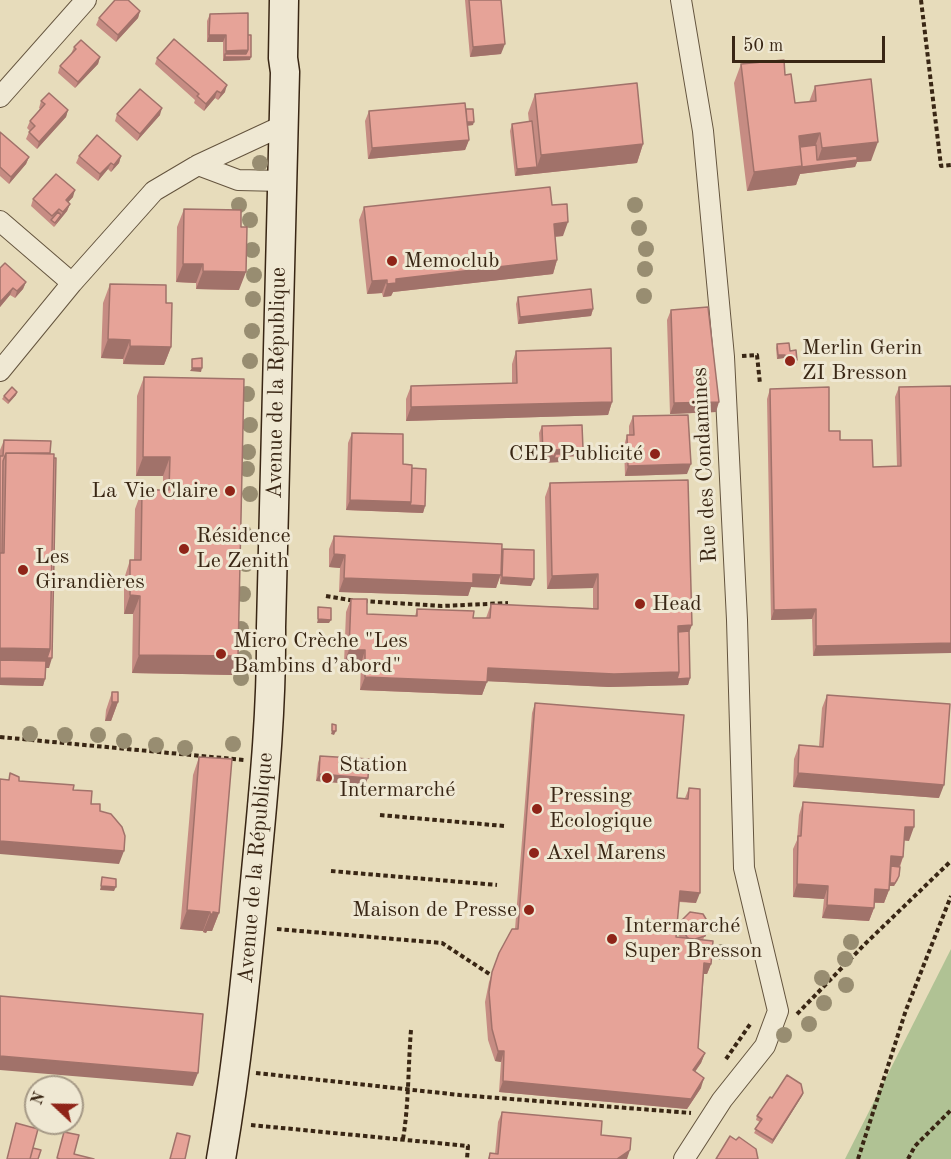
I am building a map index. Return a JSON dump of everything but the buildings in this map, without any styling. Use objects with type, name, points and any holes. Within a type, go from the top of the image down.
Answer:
[{"type":"street","points":[[0,97],[86,0]]},
{"type":"street","name":"Avenue de la République","points":[[221,1159],[247,972],[272,682],[271,627],[284,124],[284,0]]},
{"type":"street","name":"Rue des Condamines","points":[[681,0],[703,131],[724,357],[737,620],[744,868],[778,1011],[765,1046],[722,1100],[684,1159]]},
{"type":"street","points":[[0,370],[72,283],[154,191],[198,165],[284,124]]},
{"type":"street","points":[[198,165],[238,180],[282,181]]},
{"type":"street","points":[[0,221],[72,283]]},
{"type":"path","points":[[921,0],[941,166],[951,165]]},
{"type":"path","points":[[724,357],[757,355],[760,384]]},
{"type":"path","points":[[326,596],[351,600],[442,606],[507,603]]},
{"type":"path","points":[[0,737],[243,759],[249,767],[265,770]]},
{"type":"path","points":[[380,815],[504,826]]},
{"type":"path","points":[[796,1014],[951,861]]},
{"type":"path","points":[[331,871],[497,885]]},
{"type":"path","points":[[858,1159],[906,1010],[951,896]]},
{"type":"path","points":[[277,929],[442,943],[498,981]]},
{"type":"path","points":[[721,1067],[752,1021],[769,1034]]},
{"type":"path","points":[[404,1139],[411,1030]]},
{"type":"path","points":[[235,1070],[409,1089],[690,1114],[697,1104]]},
{"type":"path","points":[[908,1159],[915,1146],[951,1110]]},
{"type":"path","points":[[248,1124],[468,1146],[467,1159]]},
{"type":"green space","points":[[951,949],[951,1159],[845,1159]]},
{"type":"place","name":"Memoclub","points":[[392,261]]},
{"type":"place","name":"Merlin Gerin ZI Bresson","points":[[790,361]]},
{"type":"place","name":"CEP Publicité","points":[[655,454]]},
{"type":"place","name":"La Vie Claire","points":[[230,491]]},
{"type":"place","name":"Résidence Le Zenith","points":[[184,549]]},
{"type":"place","name":"Les Girandières","points":[[23,570]]},
{"type":"place","name":"Head","points":[[640,604]]},
{"type":"place","name":"Micro Crèche \"Les Bambins d’abord\"","points":[[221,654]]},
{"type":"place","name":"Station Intermarché","points":[[327,778]]},
{"type":"place","name":"Pressing Ecologique","points":[[537,809]]},
{"type":"place","name":"Axel Marens","points":[[534,853]]},
{"type":"place","name":"Maison de Presse","points":[[529,910]]},
{"type":"place","name":"Intermarché Super Bresson","points":[[612,939]]}]
